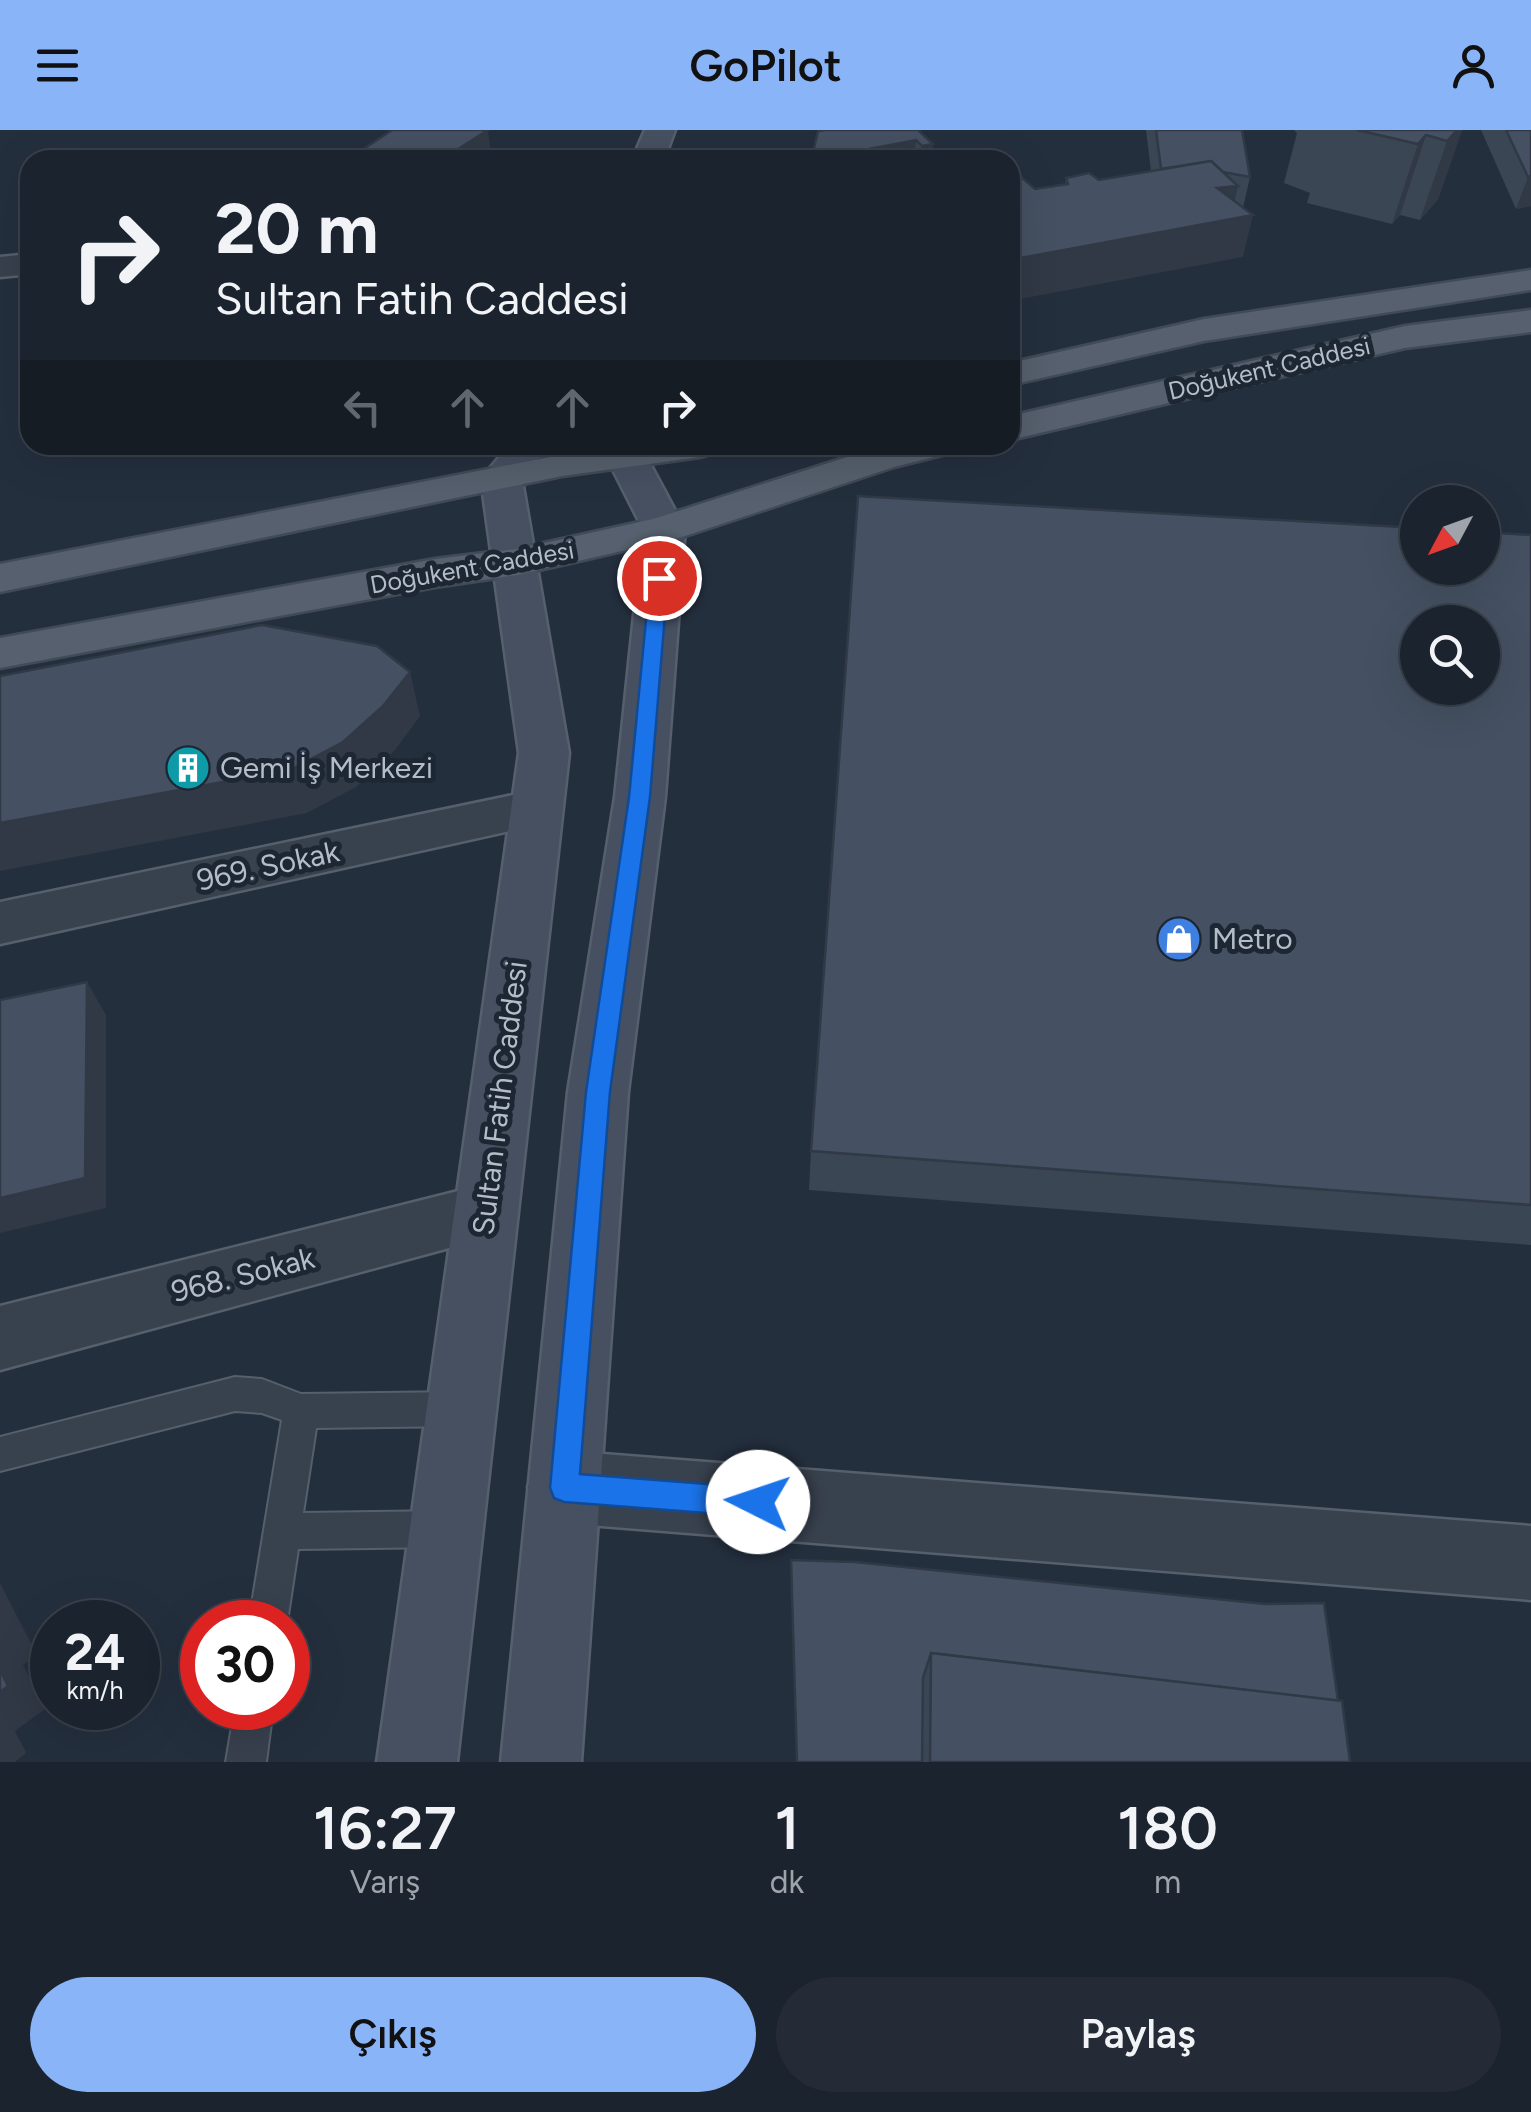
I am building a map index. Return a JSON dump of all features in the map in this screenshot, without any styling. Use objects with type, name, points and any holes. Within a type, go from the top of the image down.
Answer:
[{"type":"main road","name":"Doğukent Caddesi","points":[[1020,372],[1204,330],[1531,280]]},
{"type":"main road","name":"Doğukent Caddesi","points":[[1020,426],[1405,337],[1531,321]]},
{"type":"main road","points":[[0,578],[516,462],[562,464],[604,455]]},
{"type":"main road","points":[[541,1762],[598,1092],[640,797],[664,529],[629,455]]},
{"type":"main road","name":"Doğukent Caddesi","points":[[0,652],[434,573],[517,562],[664,529],[893,455]]},
{"type":"main road","name":"Sultan Fatih Caddesi","points":[[416,1762],[544,753],[517,562],[516,462]]},
{"type":"street","name":"969. Sokak","points":[[0,922],[537,808]]},
{"type":"street","name":"968. Sokak","points":[[0,1338],[486,1212]]},
{"type":"street","points":[[564,1488],[1531,1563]]},
{"type":"lane","points":[[0,1454],[236,1394],[262,1396],[301,1411],[461,1409]]},
{"type":"lane","points":[[271,1600],[301,1411]]},
{"type":"lane","points":[[282,1531],[446,1529]]},
{"type":"lane","points":[[246,1762],[251,1730]]},
{"type":"building","points":[[392,130],[488,130],[457,150],[362,150]]},
{"type":"building","points":[[918,130],[933,144],[922,146],[916,140],[863,150],[813,150],[818,131]]},
{"type":"building","points":[[1156,130],[1242,130],[1250,177],[1223,172],[1211,161],[1161,169]]},
{"type":"building","points":[[1357,130],[1457,130],[1447,141],[1426,135],[1418,144]]},
{"type":"building","points":[[1506,130],[1531,130],[1531,176],[1528,177]]},
{"type":"building","points":[[1211,161],[1238,186],[1217,188],[1253,215],[1020,258],[1020,176],[1035,189],[1068,184],[1066,178],[1089,173],[1099,180]]},
{"type":"building","name":"Metro","points":[[858,496],[1400,527],[1400,585],[1500,585],[1500,533],[1531,535],[1531,1205],[811,1151]]},
{"type":"building","name":"Gemi İş Merkezi","points":[[262,625],[377,646],[410,672],[383,706],[343,742],[292,769],[0,823],[0,676]]},
{"type":"building","points":[[87,982],[85,1178],[0,1198],[0,1000]]},
{"type":"building","points":[[791,1560],[855,1562],[1265,1604],[1324,1603],[1338,1701],[931,1653],[923,1678],[922,1762],[797,1762]]},
{"type":"building","points":[[931,1653],[1342,1701],[1350,1762],[930,1762]]},
{"type":"building","points":[[0,1670],[8,1686],[0,1692]]},
{"type":"place","name":"Gemi İş Merkezi","points":[[188,768]]},
{"type":"place","name":"Metro","points":[[1179,939]]},
{"type":"route","points":[[659,578],[640,797],[598,1092],[564,1488],[758,1502]]}]
